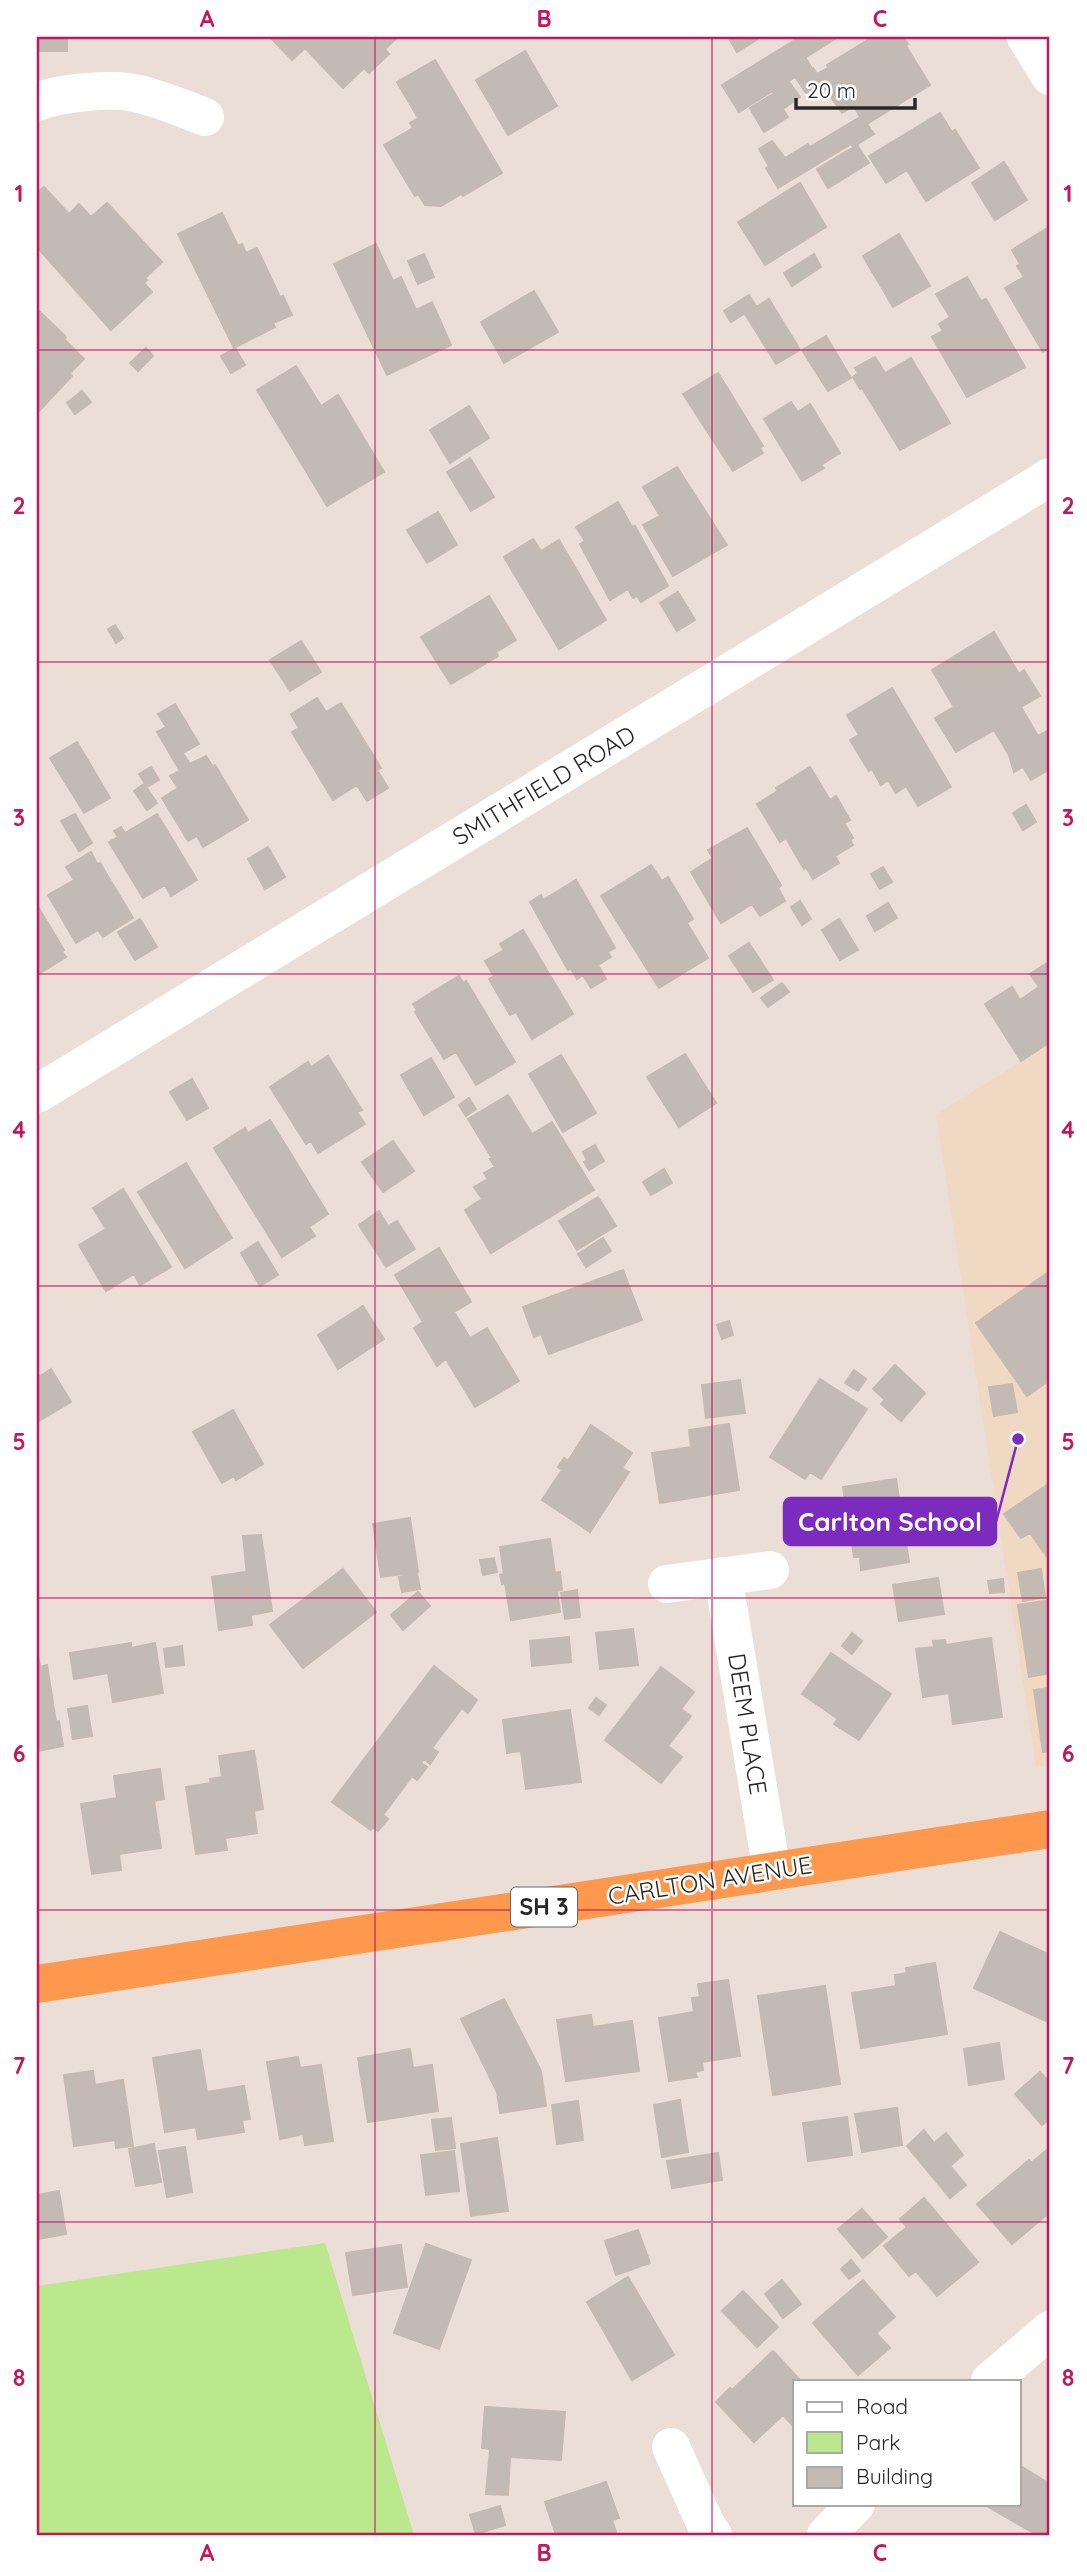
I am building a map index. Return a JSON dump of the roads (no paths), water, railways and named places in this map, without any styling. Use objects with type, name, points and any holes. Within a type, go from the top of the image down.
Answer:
[{"type":"highway","name":"CARLTON AVENUE","points":[[37,1984],[1050,1829]]},
{"type":"street","points":[[1026,37],[1050,76]]},
{"type":"street","points":[[37,102],[86,92],[136,93],[205,117]]},
{"type":"street","name":"SMITHFIELD ROAD","points":[[37,1094],[1050,477]]},
{"type":"street","points":[[667,1584],[770,1570]]},
{"type":"street","name":"DEEM PLACE","points":[[723,1576],[772,1872]]},
{"type":"street","points":[[991,2380],[1050,2330]]},
{"type":"street","points":[[671,2447],[713,2535]]},
{"type":"street","points":[[826,2535],[854,2506]]},
{"type":"place","name":"Carlton School","points":[[1018,1439]]}]
